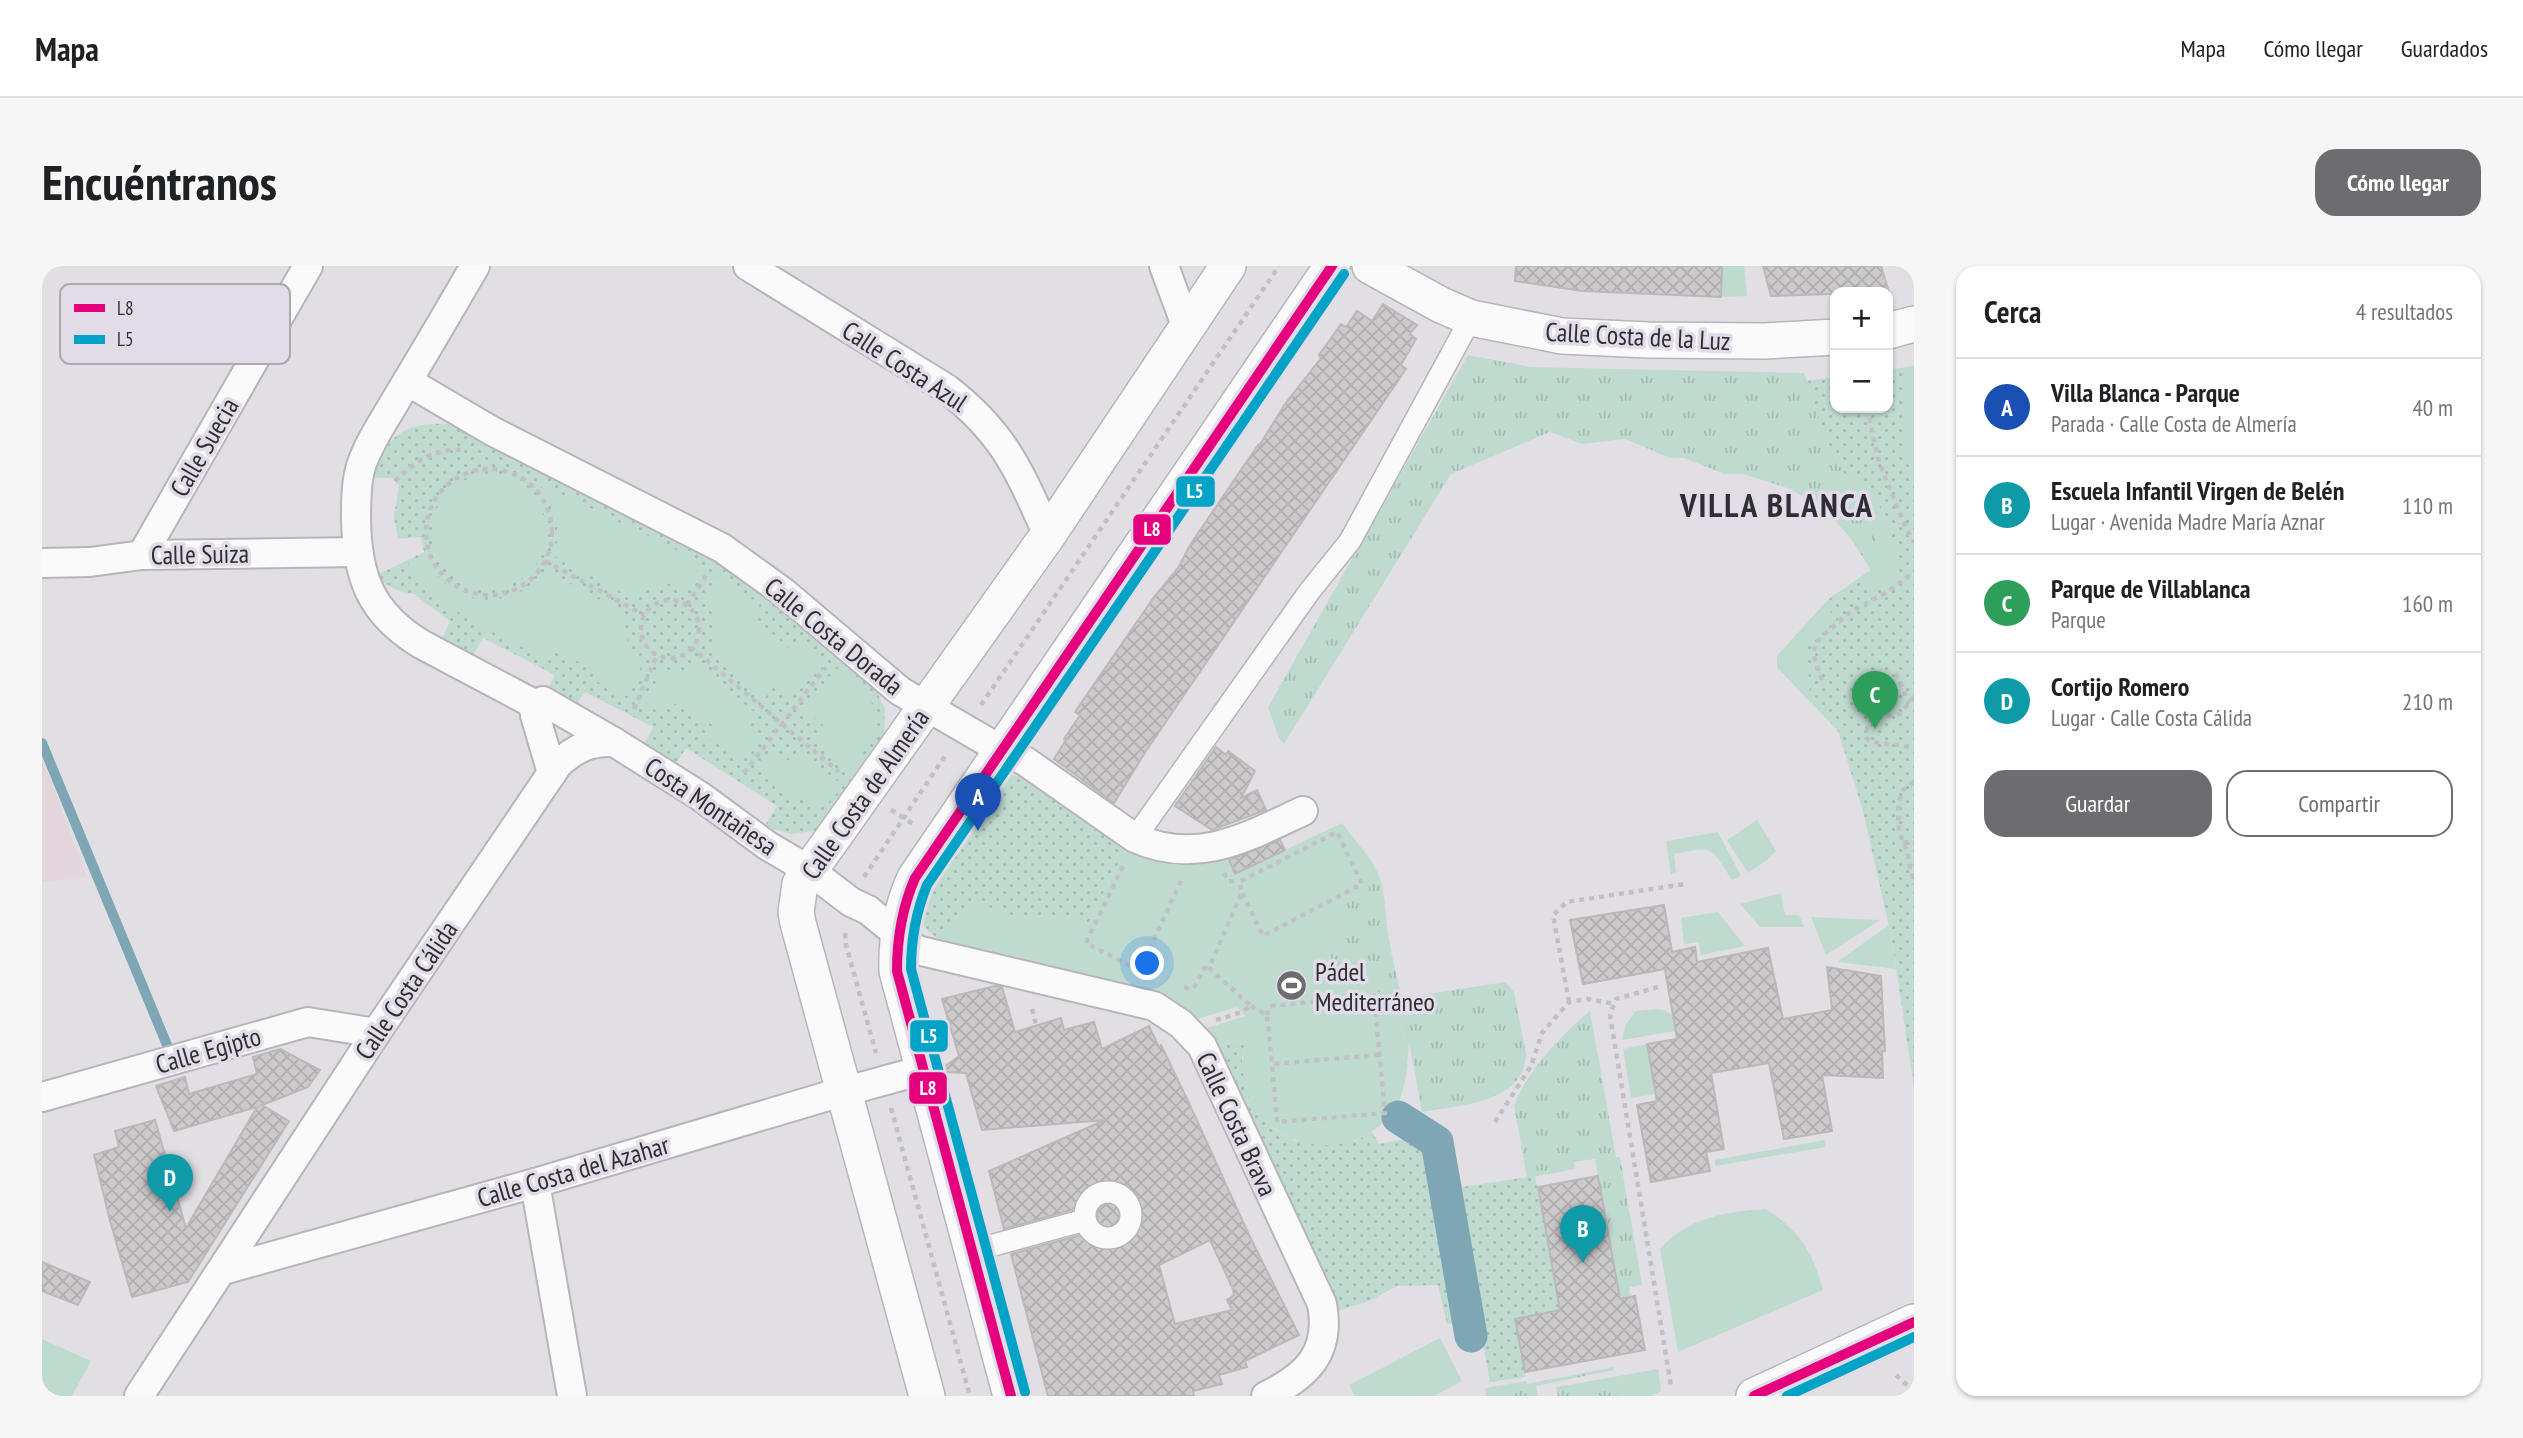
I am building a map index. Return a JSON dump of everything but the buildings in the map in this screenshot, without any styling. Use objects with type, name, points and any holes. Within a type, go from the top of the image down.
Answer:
[{"type":"street","name":"Calle Suecia","points":[[290,297],[308,266]]},
{"type":"street","name":"Costa Montañesa","points":[[475,266],[366,451],[360,469],[356,511],[358,552],[367,590],[382,612],[407,636],[534,704],[543,701],[614,742],[700,796],[768,846],[809,870]]},
{"type":"street","name":"Calle Costa Azul","points":[[748,266],[947,389],[975,412],[994,432],[1016,466],[1048,535]]},
{"type":"street","points":[[1164,266],[1186,328]]},
{"type":"street","name":"Calle Costa de Almería","points":[[921,1395],[796,912],[800,884],[1048,535],[1228,266]]},
{"type":"street","points":[[1011,1396],[897,971],[897,935],[906,896],[915,878],[1332,266]]},
{"type":"street","name":"Calle Costa de la Luz","points":[[1370,266],[1441,305],[1471,318],[1562,336],[1752,341],[1830,337]]},
{"type":"street","points":[[1132,847],[1309,592],[1350,541],[1471,318]]},
{"type":"street","points":[[1893,330],[1914,324]]},
{"type":"street","name":"Calle Suecia","points":[[142,555],[252,364]]},
{"type":"street","name":"Calle Costa Dorada","points":[[407,381],[492,431],[733,555],[792,599],[900,691],[1025,761],[1132,847],[1204,849],[1234,842],[1303,811]]},
{"type":"street","name":"Calle Suiza","points":[[42,563],[90,562],[142,555],[358,552]]},
{"type":"street","points":[[534,704],[552,773]]},
{"type":"street","name":"Calle Costa Cálida","points":[[139,1396],[376,1033],[558,764],[582,746],[596,741],[614,742]]},
{"type":"street","name":"Calle Costa Brava","points":[[809,870],[868,910],[917,950],[1154,1006],[1181,1024],[1202,1046],[1322,1304],[1324,1314],[1322,1344],[1313,1361],[1297,1379],[1266,1396]]},
{"type":"street","name":"Calle Egipto","points":[[42,1097],[308,1022],[376,1033]]},
{"type":"street","name":"Calle Costa del Azahar","points":[[223,1270],[923,1070]]},
{"type":"street","points":[[535,1183],[572,1396]]},
{"type":"street","points":[[972,1251],[1085,1220]]},
{"type":"street","points":[[1754,1396],[1914,1322]]},
{"type":"path","points":[[975,714],[1279,266]]},
{"type":"path","points":[[1245,300],[1260,311]]},
{"type":"path","points":[[1868,413],[1879,462],[1914,542]]},
{"type":"path","points":[[395,481],[415,463],[433,452],[451,449],[472,452]]},
{"type":"path","points":[[494,469],[523,478],[543,499],[550,517],[552,536],[545,561],[532,577],[508,592],[480,594],[453,583],[433,560],[428,541],[428,520],[434,501],[455,479],[474,471],[494,469]]},
{"type":"path","points":[[545,561],[644,615]]},
{"type":"path","points":[[687,605],[710,569]]},
{"type":"path","points":[[1822,680],[1814,656],[1815,645],[1822,636],[1850,612],[1902,583],[1914,572]]},
{"type":"path","points":[[665,600],[687,605],[699,628],[698,637],[688,651],[673,658],[657,655],[649,649],[642,636],[640,627],[644,615],[650,607],[665,600]]},
{"type":"path","points":[[691,647],[843,775]]},
{"type":"path","points":[[634,709],[657,655]]},
{"type":"path","points":[[744,773],[833,658]]},
{"type":"path","points":[[1896,673],[1909,703]]},
{"type":"path","points":[[1914,696],[1900,715],[1872,719],[1867,728],[1867,738],[1878,743],[1914,747]]},
{"type":"path","points":[[859,885],[948,752]]},
{"type":"path","points":[[1914,782],[1903,790],[1898,804],[1899,832],[1914,885]]},
{"type":"path","points":[[886,807],[920,829]]},
{"type":"path","points":[[1209,968],[1242,892],[1239,882],[1337,832],[1362,884],[1262,936],[1242,892]]},
{"type":"path","points":[[1903,842],[1914,843]]},
{"type":"path","points":[[1132,847],[1086,943],[1136,969],[1141,967],[1165,978]]},
{"type":"path","points":[[1141,967],[1186,870]]},
{"type":"path","points":[[1569,1002],[1553,915],[1567,902],[1685,884]]},
{"type":"path","points":[[845,930],[846,946],[876,1055]]},
{"type":"path","points":[[1177,984],[1189,989],[1195,986],[1204,968],[1209,968]]},
{"type":"path","points":[[1209,968],[1251,1006],[1267,1015]]},
{"type":"path","points":[[1658,987],[1616,999],[1610,1015],[1671,1387]]},
{"type":"path","points":[[1374,996],[1380,1055],[1385,1113],[1277,1122],[1267,1015],[1270,1006],[1374,996]]},
{"type":"path","points":[[1496,1122],[1531,1066],[1542,1033],[1569,1002],[1588,999],[1615,1004]]},
{"type":"path","points":[[1029,1000],[1036,1025]]},
{"type":"path","points":[[1209,1022],[1242,1012],[1251,1006]]},
{"type":"path","points":[[1272,1065],[1380,1055]]},
{"type":"path","points":[[888,1097],[970,1396]]},
{"type":"path","points":[[899,1175],[909,1171]]},
{"type":"path","points":[[1896,1375],[1914,1391]]},
{"type":"shaded area","points":[[42,757],[87,877],[42,882]]},
{"type":"green space","points":[[1722,266],[1744,266],[1747,296],[1721,297]]},
{"type":"green space","points":[[1468,355],[1531,367],[1804,373],[1828,444],[1869,518],[1885,561],[1871,570],[1851,539],[1825,509],[1790,489],[1743,474],[1724,474],[1684,458],[1670,458],[1625,439],[1582,444],[1550,432],[1451,474],[1284,744],[1278,736],[1268,707]]},
{"type":"green space","points":[[1914,366],[1914,1087],[1891,935],[1863,811],[1838,731],[1777,667],[1777,656],[1830,598],[1884,561],[1869,518],[1828,444],[1806,381],[1830,378],[1830,413],[1893,413],[1893,369]]},
{"type":"green space","points":[[1914,366],[1914,487],[1904,438],[1905,388],[1902,368]]},
{"type":"green space","points":[[448,424],[704,553],[778,606],[875,688],[885,709],[884,736],[819,830],[791,834],[768,827],[766,824],[777,806],[686,748],[675,765],[644,745],[653,727],[585,692],[574,708],[546,692],[555,675],[483,638],[473,655],[442,639],[450,621],[415,595],[394,589],[378,578],[377,575],[424,552],[421,537],[398,539],[394,517],[399,485],[391,478],[371,478],[377,464],[390,442],[408,429]]},
{"type":"green space","points":[[489,475],[511,479],[530,491],[542,510],[546,532],[542,554],[530,573],[511,585],[489,589],[467,585],[448,573],[436,554],[432,532],[436,510],[448,491],[467,479]]},
{"type":"green space","points":[[1846,476],[1862,481],[1868,487],[1886,521],[1901,567],[1891,585],[1869,594],[1859,578],[1884,561],[1869,518]]},
{"type":"green space","points":[[539,483],[702,564],[688,587],[659,585],[647,590],[635,600],[554,556],[556,518]]},
{"type":"green space","points":[[425,554],[435,573],[448,586],[463,595],[498,599],[516,594],[532,585],[547,571],[627,615],[627,642],[642,664],[629,697],[591,679],[596,671],[557,650],[550,661],[492,632],[451,607],[418,579],[408,563]]},
{"type":"green space","points":[[718,575],[760,605],[752,617],[793,651],[802,640],[823,658],[792,698],[775,685],[765,698],[709,651],[714,623],[711,610],[703,598]]},
{"type":"green space","points":[[1824,604],[1835,618],[1806,646],[1811,703],[1777,667],[1777,656]]},
{"type":"green space","points":[[698,664],[754,712],[743,724],[760,738],[742,759],[706,737],[713,725],[670,701],[663,714],[646,705],[660,672],[676,673]]},
{"type":"green space","points":[[836,668],[865,693],[876,715],[871,739],[851,772],[814,739],[824,726],[804,709]]},
{"type":"green space","points":[[773,748],[793,764],[803,753],[842,785],[828,803],[820,805],[791,794],[756,768]]},
{"type":"green space","points":[[1013,775],[1027,779],[1056,795],[1125,850],[1088,924],[1161,997],[1138,987],[963,946],[940,939],[928,931],[922,916],[925,897],[934,875],[963,828],[1003,776]]},
{"type":"green space","points":[[1757,820],[1776,851],[1748,873],[1727,840]]},
{"type":"green space","name":"Pádel Mediterráneo","points":[[1342,823],[1367,855],[1358,860],[1368,877],[1369,890],[1334,912],[1343,937],[1325,948],[1340,973],[1371,984],[1389,1003],[1401,1026],[1405,1041],[1409,1042],[1405,1082],[1397,1105],[1381,1124],[1362,1137],[1340,1144],[1318,1145],[1296,1140],[1276,1129],[1259,1113],[1247,1092],[1244,1079],[1245,1039],[1214,1047],[1204,1029],[1245,1016],[1237,1007],[1194,1020],[1161,997],[1138,987],[963,946],[936,937],[975,902],[1018,917],[1071,916],[1088,924],[1125,850],[1161,863],[1192,864],[1221,857],[1277,833],[1285,850]]},
{"type":"green space","points":[[1718,832],[1741,876],[1732,880],[1720,860],[1710,851],[1704,850],[1674,854],[1676,873],[1671,874],[1666,841]]},
{"type":"green space","points":[[1367,855],[1382,886],[1390,946],[1402,998],[1505,982],[1514,992],[1526,1054],[1523,1071],[1514,1083],[1502,1092],[1470,1104],[1422,1112],[1409,1042],[1405,1041],[1401,1026],[1389,1003],[1371,984],[1340,973],[1325,948],[1343,937],[1334,912],[1368,877],[1358,860]]},
{"type":"green space","points":[[1781,893],[1785,915],[1799,915],[1804,927],[1760,927],[1740,904]]},
{"type":"green space","points":[[1718,912],[1745,946],[1701,955],[1699,942],[1684,944],[1681,918]]},
{"type":"green space","points":[[1811,917],[1880,920],[1826,955]]},
{"type":"green space","points":[[1889,925],[1896,969],[1837,962]]},
{"type":"green space","points":[[1657,1009],[1674,1016],[1677,1026],[1675,1031],[1622,1040],[1626,1024],[1636,1011]]},
{"type":"green space","points":[[1590,1011],[1616,1157],[1620,1157],[1642,1285],[1630,1287],[1630,1297],[1620,1299],[1595,1159],[1574,1162],[1575,1169],[1527,1178],[1514,1106],[1527,1080],[1546,1054]]},
{"type":"green space","points":[[1245,1039],[1242,1060],[1257,1110],[1275,1130],[1296,1141],[1356,1141],[1372,1132],[1379,1144],[1415,1137],[1428,1147],[1459,1323],[1447,1324],[1438,1285],[1397,1286],[1371,1300],[1338,1311],[1333,1292],[1214,1047]]},
{"type":"green space","points":[[1647,1044],[1656,1094],[1631,1098],[1623,1049]]},
{"type":"green space","points":[[1825,1140],[1826,1147],[1715,1166],[1715,1160]]},
{"type":"green space","points":[[1535,1176],[1560,1310],[1516,1319],[1525,1377],[1490,1382],[1455,1188]]},
{"type":"green space","points":[[1766,1209],[1797,1234],[1809,1253],[1823,1290],[1678,1352],[1660,1249],[1682,1230],[1708,1218]]},
{"type":"green space","points":[[1440,1338],[1462,1381],[1434,1396],[1355,1396],[1349,1385]]},
{"type":"green space","points":[[42,1339],[91,1361],[72,1396],[42,1396]]},
{"type":"green space","points":[[1614,1367],[1614,1370],[1536,1386],[1538,1396],[1486,1396],[1485,1388],[1526,1381],[1527,1384]]},
{"type":"green space","points":[[1658,1369],[1661,1391],[1651,1396],[1623,1396],[1619,1376]]},
{"type":"green space","points":[[1619,1376],[1623,1395],[1620,1396],[1558,1396],[1556,1387]]},
{"type":"waterway","points":[[42,743],[167,1045]]},
{"type":"waterway","points":[[1398,1117],[1437,1142],[1471,1336]]},
{"type":"transit line","name":"L8","points":[[1011,1396],[897,971],[899,935],[907,901],[915,878],[1332,266]]},
{"type":"transit line","name":"L5","points":[[1025,1392],[911,969],[913,936],[920,905],[927,885],[1344,274]]},
{"type":"transit line","name":"L8","points":[[1754,1396],[1914,1322]]},
{"type":"transit line","name":"L5","points":[[1787,1396],[1914,1337]]},
{"type":"place","name":"Parque de Villablanca","points":[[1875,729]]},
{"type":"place","name":"Villa Blanca - Parque","points":[[978,831]]},
{"type":"place","name":"Pádel Mediterráneo","points":[[1292,986]]},
{"type":"place","name":"Cortijo Romero","points":[[170,1212]]},
{"type":"place","name":"Escuela Infantil Virgen de Belén","points":[[1583,1263]]},
{"type":"district","name":"VILLA BLANCA","points":[[1777,504]]}]
